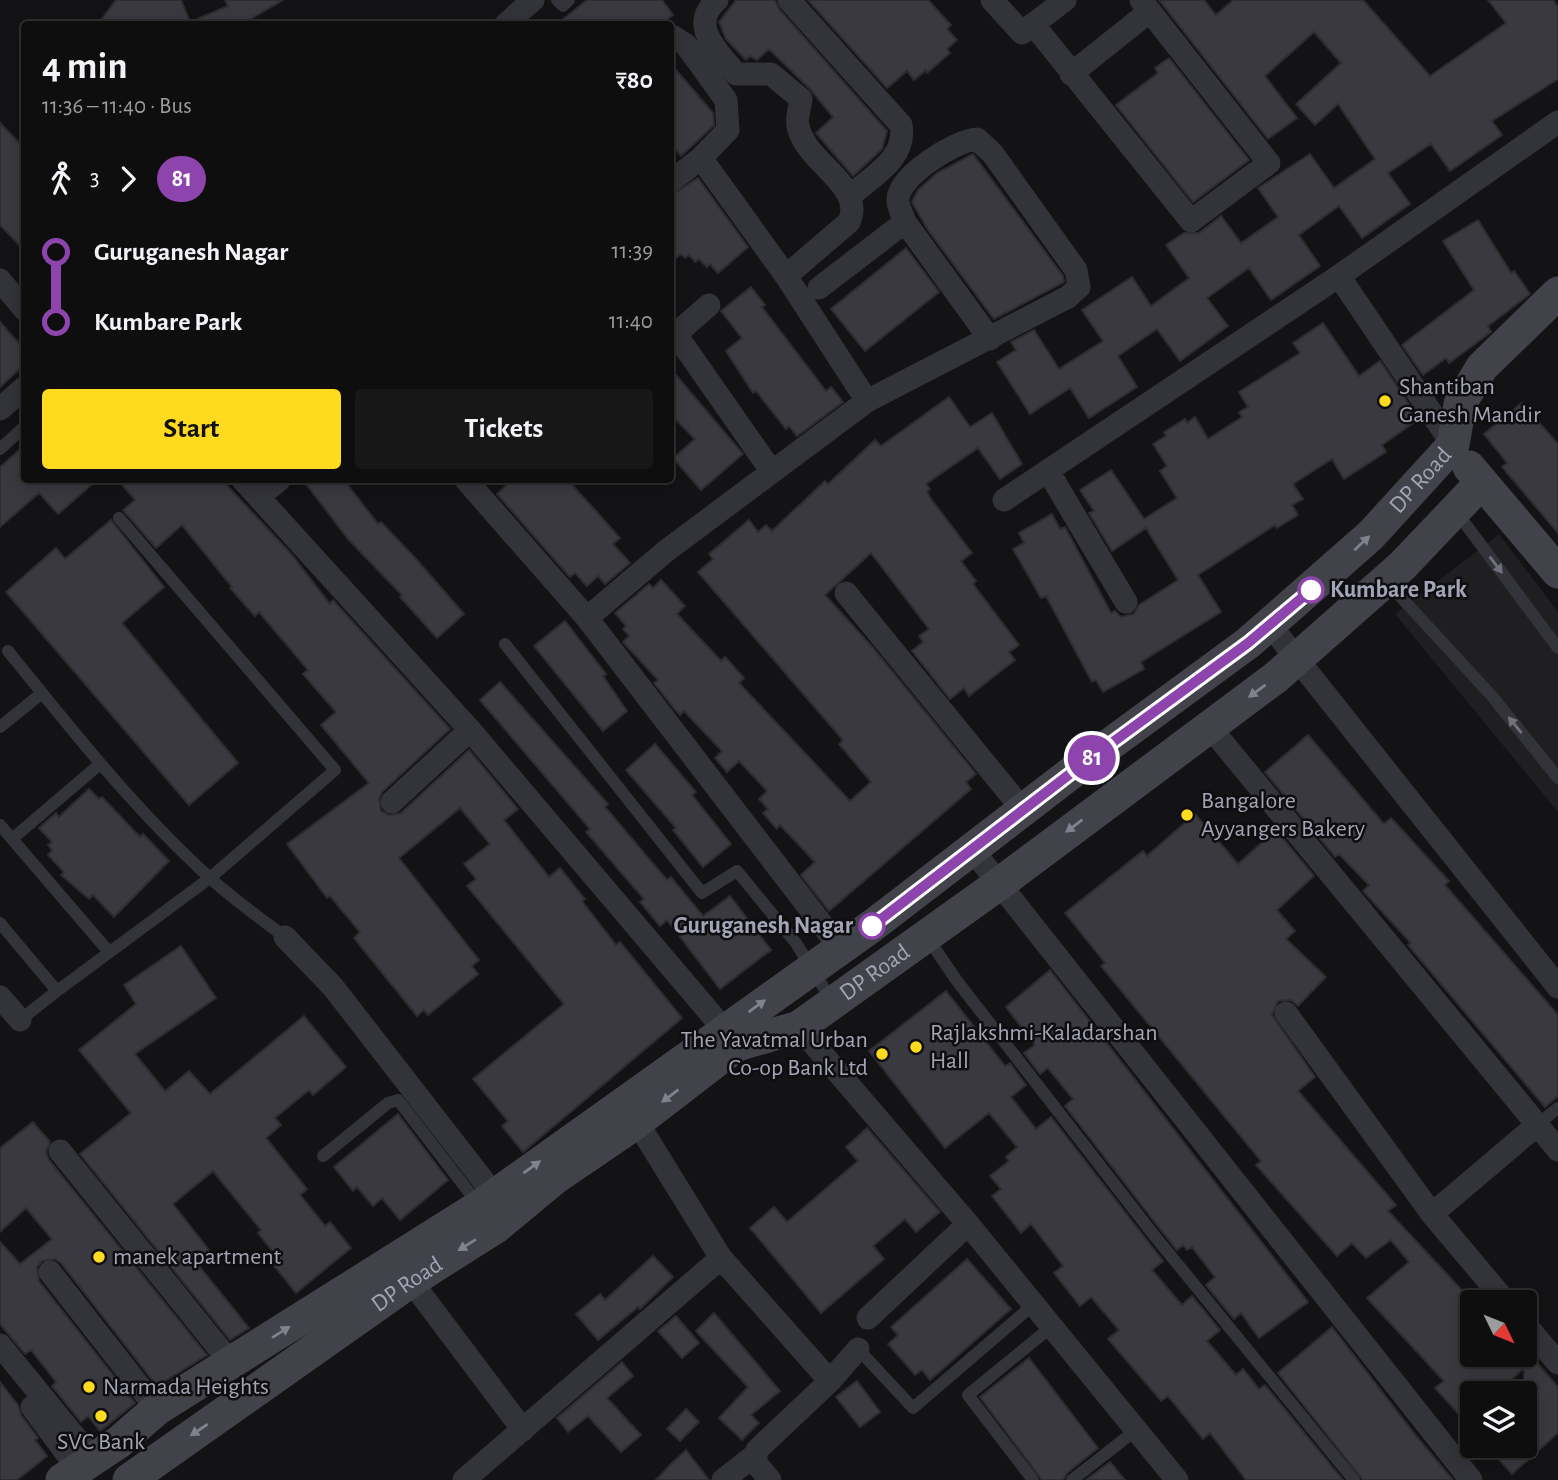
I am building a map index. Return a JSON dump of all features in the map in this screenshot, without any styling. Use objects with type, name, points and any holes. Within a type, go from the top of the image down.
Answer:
[{"type":"main road","name":"DP Road","points":[[92,1466],[157,1409],[495,1210],[637,1122],[811,967],[1270,625],[1371,535],[1453,445],[1460,404],[1482,367],[1558,293]]},
{"type":"main road","points":[[1453,445],[1481,483],[1558,572]]},
{"type":"main road","name":"DP Road","points":[[138,1477],[411,1281],[495,1210],[731,1037],[799,1027],[999,884],[1297,659],[1386,580],[1481,483]]},
{"type":"main road","points":[[92,1466],[138,1477]]},
{"type":"street","points":[[509,21],[533,0]]},
{"type":"street","points":[[717,0],[708,8],[703,26],[710,41],[736,74],[771,74],[800,99],[797,126],[811,155],[851,195],[854,210],[849,222],[786,276]]},
{"type":"street","points":[[789,0],[901,125],[903,138],[898,155],[851,195]]},
{"type":"street","points":[[992,0],[1021,33],[1065,0]]},
{"type":"street","points":[[1032,24],[1071,74],[1191,221],[1269,163],[1146,6],[1071,74]]},
{"type":"street","points":[[674,37],[686,45],[726,100],[728,130],[701,158],[674,180]]},
{"type":"street","points":[[1004,500],[1339,276],[1558,122]]},
{"type":"street","points":[[587,618],[666,551],[867,401],[990,339],[1068,298],[1079,287],[1076,270],[993,155],[977,139],[965,139],[946,148],[902,185],[898,200],[905,222],[990,339]]},
{"type":"street","points":[[701,158],[786,276],[867,401]]},
{"type":"street","points":[[819,288],[905,222]]},
{"type":"street","points":[[1339,276],[1453,445]]},
{"type":"street","points":[[0,280],[21,305]]},
{"type":"street","points":[[674,335],[709,305]]},
{"type":"street","points":[[674,337],[772,472]]},
{"type":"street","points":[[0,409],[21,391]]},
{"type":"street","points":[[1048,471],[1126,602]]},
{"type":"street","points":[[246,483],[470,730],[731,1037]]},
{"type":"street","points":[[259,497],[275,483]]},
{"type":"street","points":[[469,483],[587,618],[840,948]]},
{"type":"street","points":[[846,593],[1023,810]]},
{"type":"street","points":[[1270,625],[1558,987]]},
{"type":"street","points":[[1209,726],[1558,1150]]},
{"type":"street","points":[[392,803],[470,730]]},
{"type":"street","points":[[971,848],[1471,1480]]},
{"type":"street","points":[[285,937],[333,988],[495,1210]]},
{"type":"street","points":[[0,997],[20,1020]]},
{"type":"street","points":[[1286,1013],[1432,1214],[1496,1290]]},
{"type":"street","points":[[799,1027],[968,1224],[1177,1480]]},
{"type":"street","points":[[637,1122],[721,1258],[830,1381]]},
{"type":"street","points":[[1432,1214],[1537,1125]]},
{"type":"street","points":[[60,1151],[231,1363]]},
{"type":"street","points":[[868,1318],[968,1224]]},
{"type":"street","points":[[464,1480],[721,1258]]},
{"type":"street","points":[[50,1272],[157,1409]]},
{"type":"street","points":[[411,1281],[523,1430]]},
{"type":"street","points":[[1537,1339],[1558,1363]]},
{"type":"street","points":[[0,1345],[92,1466]]},
{"type":"street","points":[[723,1480],[755,1455],[761,1444],[830,1381],[858,1349]]},
{"type":"street","points":[[0,1363],[92,1466]]},
{"type":"street","points":[[755,1455],[755,1462],[770,1480]]},
{"type":"lane","points":[[557,0],[563,6],[569,0]]},
{"type":"lane","points":[[0,449],[21,430]]},
{"type":"lane","points":[[1455,510],[1558,648]]},
{"type":"lane","points":[[20,1020],[210,878],[335,770],[119,518]]},
{"type":"lane","points":[[1386,580],[1491,695],[1558,778]]},
{"type":"lane","points":[[505,644],[702,893],[737,871],[796,943],[832,1001]]},
{"type":"lane","points":[[8,651],[100,764],[210,878],[285,937]]},
{"type":"lane","points":[[0,727],[42,693]]},
{"type":"lane","points":[[12,839],[100,764]]},
{"type":"lane","points":[[0,825],[109,952]]},
{"type":"lane","points":[[0,923],[57,991]]},
{"type":"lane","points":[[926,937],[1153,1234],[1354,1480]]},
{"type":"lane","points":[[323,1156],[388,1103],[398,1100],[495,1210]]},
{"type":"lane","points":[[1537,1125],[1558,1108]]},
{"type":"lane","points":[[858,1349],[914,1408],[1033,1305]]},
{"type":"lane","points":[[968,1395],[1051,1327]]},
{"type":"lane","points":[[952,1375],[1033,1480]]},
{"type":"lane","points":[[1072,1480],[1136,1430]]},
{"type":"shaded area","points":[[1499,534],[1558,612],[1558,812],[1395,614]]},
{"type":"building","points":[[116,0],[181,0],[190,21],[100,21]]},
{"type":"building","points":[[225,0],[283,0],[247,21],[192,21],[228,6]]},
{"type":"building","points":[[587,0],[662,0],[673,15],[665,21],[561,21]]},
{"type":"building","points":[[736,0],[775,0],[779,9],[887,131],[882,149],[853,176],[816,133],[833,117],[810,89],[769,49],[757,60],[750,56],[746,60],[726,39],[719,22]]},
{"type":"building","points":[[808,0],[928,0],[951,25],[947,29],[957,40],[947,49],[950,53],[927,73],[926,70],[914,80],[907,71],[887,88]]},
{"type":"building","points":[[1159,0],[1204,0],[1216,15],[1233,0],[1363,0],[1430,76],[1506,23],[1488,0],[1553,0],[1558,7],[1558,79],[1492,121],[1502,135],[1450,171],[1431,144],[1388,173],[1410,204],[1362,238],[1339,206],[1299,235],[1320,266],[1271,300],[1249,268],[1207,298],[1228,326],[1180,361],[1157,329],[1118,356],[1137,387],[1089,418],[1070,388],[1030,414],[997,362],[1016,350],[1011,342],[1034,330],[1059,369],[1103,341],[1082,310],[1132,277],[1151,306],[1189,278],[1166,245],[1184,233],[1199,233],[1221,216],[1241,243],[1278,217],[1258,188],[1310,154],[1334,188],[1375,159],[1338,104],[1315,125],[1296,104],[1341,63],[1314,32],[1265,76],[1297,118],[1268,139]]},
{"type":"building","points":[[1169,58],[1249,160],[1193,202],[1116,105],[1158,73],[1155,68]]},
{"type":"building","points":[[674,68],[713,113],[714,125],[681,156],[674,148]]},
{"type":"building","points":[[0,123],[21,145],[21,247],[0,225]]},
{"type":"building","points":[[973,154],[1063,276],[1064,282],[994,319],[928,230],[912,202],[918,190],[937,173]]},
{"type":"building","points":[[698,178],[748,247],[718,273],[710,264],[707,267],[699,259],[695,262],[689,255],[685,258],[681,254],[674,260],[674,193]]},
{"type":"building","points":[[1478,220],[1511,273],[1514,271],[1530,294],[1488,326],[1491,332],[1449,363],[1446,358],[1423,375],[1402,345],[1474,290],[1443,241]]},
{"type":"building","points":[[906,248],[939,292],[865,351],[831,309]]},
{"type":"building","points":[[751,287],[765,305],[762,307],[826,391],[831,387],[843,402],[797,436],[789,426],[786,429],[756,391],[753,393],[726,351],[742,338],[721,311]]},
{"type":"building","points":[[0,322],[21,346],[21,368],[0,387]]},
{"type":"building","points":[[1323,323],[1359,376],[1380,361],[1419,419],[1382,445],[1386,452],[1344,479],[1332,459],[1293,484],[1303,499],[1292,505],[1298,515],[1277,528],[1275,525],[1198,575],[1221,612],[1141,662],[1144,669],[1103,692],[1096,680],[1092,682],[1046,596],[1041,598],[1013,549],[1024,543],[1019,533],[1052,514],[1060,529],[1065,527],[1111,613],[1115,611],[1121,617],[1134,614],[1139,605],[1178,580],[1146,528],[1112,551],[1089,513],[1094,511],[1080,490],[1111,470],[1144,519],[1177,498],[1160,471],[1167,466],[1153,444],[1166,436],[1164,432],[1185,419],[1187,423],[1195,417],[1208,439],[1242,417],[1239,412],[1248,407],[1239,392],[1300,353],[1293,343]]},
{"type":"building","points":[[674,373],[743,454],[701,490],[674,459],[695,439],[674,418]]},
{"type":"building","points":[[949,397],[970,427],[992,413],[1022,464],[1000,479],[978,448],[926,484],[930,489],[927,492],[931,499],[972,553],[961,561],[976,581],[973,584],[1019,645],[1009,652],[1015,660],[969,696],[964,688],[950,699],[912,651],[923,642],[919,636],[929,629],[871,553],[825,595],[874,649],[976,774],[966,782],[971,789],[829,911],[801,875],[815,862],[780,825],[777,829],[763,813],[768,809],[759,799],[767,791],[739,761],[727,772],[715,758],[722,751],[684,711],[680,715],[654,683],[658,680],[623,642],[629,636],[623,629],[626,626],[615,613],[649,584],[653,588],[661,580],[685,606],[677,614],[721,661],[725,657],[744,678],[739,683],[850,801],[871,782],[839,744],[843,740],[698,572],[713,559],[709,554],[749,520],[758,532],[766,525],[772,531],[825,481],[828,484],[875,440],[881,446]]},
{"type":"building","points":[[1522,403],[1558,444],[1558,533],[1502,467],[1507,463],[1484,434]]},
{"type":"building","points":[[21,449],[21,483],[94,483],[58,514],[39,493],[0,527],[0,467]]},
{"type":"building","points":[[121,483],[225,483],[292,555],[330,604],[333,600],[450,729],[382,792],[379,799],[381,811],[389,815],[401,813],[469,750],[518,809],[504,820],[549,877],[560,868],[616,945],[620,942],[682,1018],[523,1152],[502,1126],[508,1121],[473,1079],[564,1004],[467,886],[476,879],[464,864],[490,844],[460,808],[399,858],[479,960],[472,966],[478,974],[428,1015],[424,1010],[417,1016],[354,938],[360,932],[330,896],[327,898],[287,844],[369,783],[321,725],[336,712],[303,674],[308,670],[259,612],[255,616],[230,588],[232,587],[182,525],[156,548],[123,510],[135,500]]},
{"type":"building","points":[[305,483],[346,483],[378,524],[381,522],[464,614],[437,638],[400,597],[402,595],[348,539]]},
{"type":"building","points":[[509,483],[571,483],[620,538],[613,544],[630,563],[605,584],[598,576],[587,586],[575,573],[570,577],[497,494]]},
{"type":"building","points":[[111,520],[164,587],[122,623],[238,763],[189,805],[6,592],[56,548],[65,559]]},
{"type":"building","points":[[565,621],[606,674],[603,676],[627,711],[603,731],[534,646]]},
{"type":"building","points":[[500,682],[608,804],[605,807],[667,880],[671,877],[703,916],[730,896],[771,950],[720,989],[667,920],[660,926],[640,902],[644,899],[586,832],[590,829],[480,700]]},
{"type":"building","points":[[1308,735],[1384,824],[1391,818],[1449,881],[1445,885],[1558,1015],[1558,1096],[1545,1107],[1408,945],[1411,943],[1363,891],[1369,885],[1339,854],[1335,857],[1265,772]]},
{"type":"building","points":[[655,744],[696,792],[692,795],[731,844],[703,867],[673,830],[676,828],[626,770]]},
{"type":"building","points":[[89,789],[99,799],[102,797],[140,837],[143,834],[169,861],[114,917],[93,895],[89,899],[61,875],[64,872],[48,855],[52,850],[48,845],[52,842],[39,828],[56,813],[59,817]]},
{"type":"building","points":[[1195,814],[1238,864],[1276,830],[1314,876],[1277,910],[1295,931],[1286,939],[1326,977],[1298,1006],[1291,1000],[1278,1001],[1272,1015],[1315,1077],[1298,1091],[1396,1205],[1388,1211],[1462,1290],[1460,1367],[1537,1367],[1537,1363],[1558,1387],[1558,1433],[1537,1452],[1537,1381],[1524,1381],[1524,1368],[1510,1381],[1460,1381],[1460,1416],[1435,1388],[1444,1381],[1367,1298],[1409,1262],[1391,1240],[1366,1258],[1352,1243],[1337,1256],[1256,1165],[1261,1161],[1101,966],[1105,963],[1065,913],[1143,851],[1147,856]]},
{"type":"building","points":[[181,946],[216,998],[135,1054],[165,1091],[189,1071],[210,1094],[304,1016],[346,1067],[313,1095],[309,1090],[275,1118],[281,1125],[266,1138],[307,1189],[300,1195],[325,1226],[330,1222],[351,1248],[296,1293],[267,1257],[273,1252],[258,1233],[261,1230],[213,1171],[173,1204],[209,1250],[195,1261],[249,1328],[230,1340],[80,1154],[131,1113],[79,1050],[136,1004],[124,985]]},
{"type":"building","points":[[1050,970],[1308,1302],[1259,1338],[1241,1313],[1234,1319],[1206,1285],[1215,1277],[1192,1247],[1187,1250],[1183,1245],[1177,1250],[1160,1229],[1065,1106],[1073,1099],[1048,1068],[1040,1074],[1024,1053],[1035,1045],[1006,1007]]},
{"type":"building","points":[[946,991],[1005,1066],[1010,1063],[1026,1085],[1011,1097],[1036,1129],[1051,1117],[1163,1261],[1152,1270],[1182,1305],[1192,1296],[1220,1330],[1207,1341],[1236,1375],[1243,1369],[1259,1389],[1265,1385],[1343,1480],[1246,1480],[1210,1433],[1203,1439],[1168,1396],[1161,1401],[1108,1339],[1119,1330],[1091,1297],[1080,1306],[1054,1273],[1063,1266],[1031,1224],[1021,1233],[992,1196],[1001,1189],[990,1176],[1009,1161],[1006,1157],[1017,1147],[989,1113],[945,1148],[869,1051]]},
{"type":"building","points":[[398,1114],[448,1180],[400,1220],[382,1198],[373,1206],[357,1187],[353,1191],[334,1167]]},
{"type":"building","points":[[33,1122],[50,1142],[46,1152],[49,1160],[207,1355],[157,1386],[61,1263],[55,1259],[42,1261],[37,1267],[39,1281],[135,1403],[100,1431],[88,1416],[81,1422],[52,1386],[56,1382],[31,1350],[25,1354],[0,1324],[0,1242],[20,1264],[52,1239],[26,1208],[0,1232],[0,1148]]},
{"type":"building","points":[[867,1128],[940,1212],[916,1232],[905,1219],[873,1246],[884,1259],[821,1313],[750,1228],[774,1207],[787,1222],[858,1161],[846,1147]]},
{"type":"building","points":[[653,1256],[673,1277],[640,1309],[638,1307],[598,1340],[576,1314],[600,1294],[605,1300]]},
{"type":"building","points":[[967,1259],[1011,1309],[930,1380],[922,1370],[915,1375],[888,1344],[898,1335],[891,1327]]},
{"type":"building","points":[[714,1313],[780,1391],[751,1415],[759,1423],[742,1440],[719,1418],[748,1387],[696,1331]]},
{"type":"building","points":[[676,1316],[699,1343],[682,1358],[658,1331]]},
{"type":"building","points":[[1332,1327],[1453,1480],[1363,1480],[1278,1373]]},
{"type":"building","points":[[1029,1358],[1098,1448],[1067,1473],[1063,1480],[1042,1480],[980,1397]]},
{"type":"building","points":[[622,1362],[633,1376],[607,1398],[641,1435],[621,1452],[588,1416],[568,1432],[557,1418]]},
{"type":"building","points":[[857,1381],[880,1412],[860,1427],[836,1397]]},
{"type":"building","name":"Narmada Heights","points":[[0,1382],[18,1405],[21,1415],[38,1438],[35,1440],[47,1456],[17,1480],[0,1480]]},
{"type":"building","points":[[686,1409],[699,1422],[680,1441],[667,1429]]},
{"type":"building","points":[[686,1450],[709,1480],[656,1480],[671,1464]]},
{"type":"building","points":[[1498,1458],[1530,1458],[1512,1474]]},
{"type":"building","points":[[1110,1462],[1125,1480],[1086,1480]]},
{"type":"bus line","name":"81","points":[[872,926],[971,848],[1248,643],[1311,590]]},
{"type":"place","name":"Shantiban Ganesh Mandir","points":[[1385,401]]},
{"type":"place","name":"Kumbare Park","points":[[1311,590]]},
{"type":"place","name":"Bangalore Ayyangers Bakery","points":[[1187,815]]},
{"type":"place","name":"Guruganesh Nagar","points":[[872,926]]},
{"type":"place","name":"Rajlakshmi-Kaladarshan Hall","points":[[916,1047]]},
{"type":"place","name":"The Yavatmal Urban Co-op Bank Ltd","points":[[882,1054]]},
{"type":"place","name":"manek apartment","points":[[99,1257]]},
{"type":"place","name":"Narmada Heights","points":[[89,1387]]},
{"type":"place","name":"SVC Bank","points":[[101,1416]]}]
